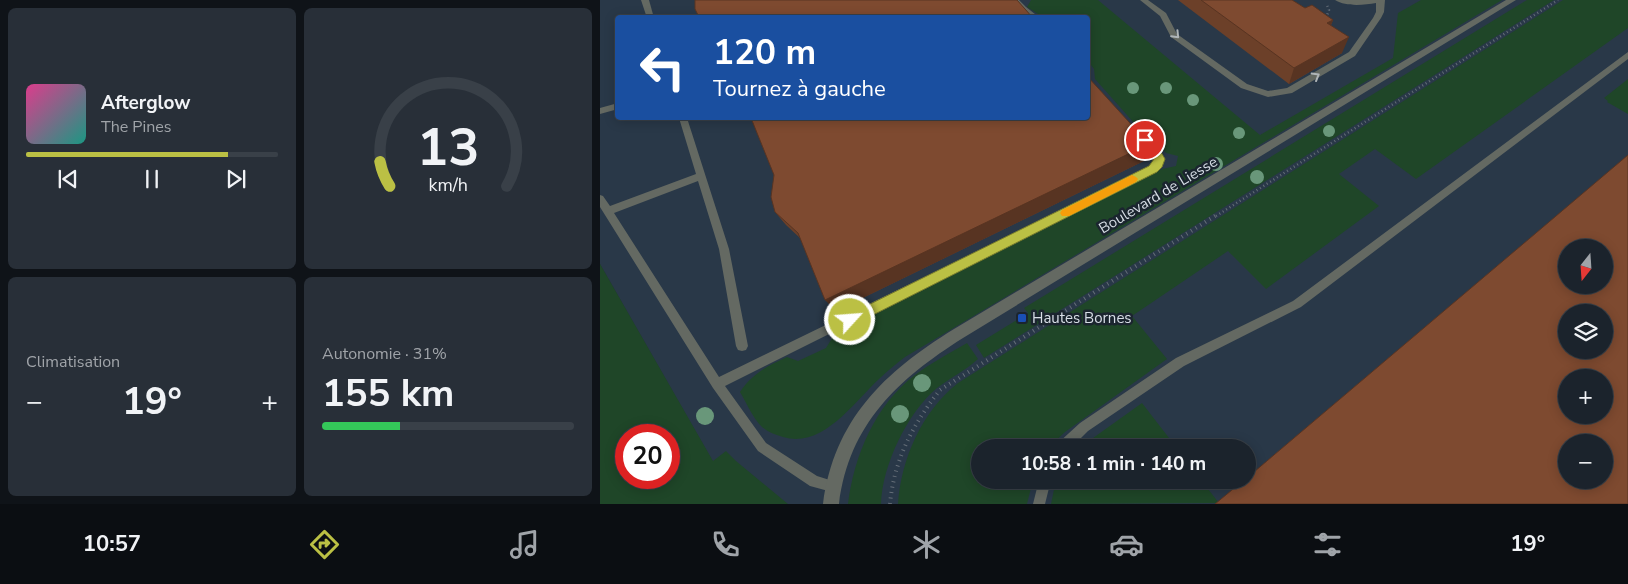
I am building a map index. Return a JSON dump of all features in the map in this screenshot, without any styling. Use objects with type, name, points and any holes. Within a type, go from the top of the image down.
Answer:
[{"type":"street","name":"Boulevard de Liesse","points":[[830,504],[832,486],[845,446],[876,398],[910,366],[1512,0]]},
{"type":"lane","points":[[645,0],[650,15]]},
{"type":"lane","points":[[1015,0],[1023,9],[1032,15]]},
{"type":"lane","points":[[1144,0],[1163,15],[1174,35],[1244,86],[1268,94],[1289,91],[1352,54],[1377,18],[1380,12],[1380,0],[1362,3],[1339,0]]},
{"type":"lane","points":[[1071,439],[1091,422],[1180,362],[1297,304],[1628,55]]},
{"type":"lane","points":[[600,111],[615,107]]},
{"type":"lane","points":[[685,120],[724,249],[742,346]]},
{"type":"lane","points":[[717,384],[1153,169],[1159,164],[1160,159],[1156,152],[1131,126]]},
{"type":"lane","points":[[608,211],[701,176]]},
{"type":"lane","points":[[600,199],[717,384],[762,447],[814,482],[832,486]]},
{"type":"lane","points":[[1039,504],[1043,489]]},
{"type":"path","points":[[1321,23],[1329,10],[1325,0]]},
{"type":"path","points":[[890,504],[892,481],[907,442],[927,406],[940,390],[1558,0]]},
{"type":"shaded area","points":[[600,0],[1628,0],[1628,504],[737,504],[600,264]]},
{"type":"green space","points":[[1031,0],[1098,0],[1260,135],[1393,58],[1398,13],[1421,0],[1502,0],[905,357],[882,376],[837,421],[824,430],[798,439],[783,437],[762,427],[750,411],[740,392],[760,371],[787,357],[798,361],[826,348],[834,335],[1162,169],[1176,166],[1178,156],[1166,153],[1147,132],[1142,132],[1095,79],[1094,69],[1090,64],[1090,15],[1040,15],[1027,7]]},
{"type":"green space","points":[[1527,0],[1554,0],[984,358],[976,345],[1028,313],[1024,308]]},
{"type":"green space","points":[[1563,0],[1628,0],[1628,28],[1416,179],[1375,149],[1339,174],[1379,206],[1266,289],[1228,251],[1132,316],[1167,359],[1058,439],[971,439],[971,489],[1031,489],[1027,504],[898,504],[904,470],[916,437],[934,407],[958,383]]},
{"type":"green space","points":[[1628,79],[1628,114],[1607,102],[1604,98]]},
{"type":"green space","points":[[600,264],[713,461],[726,451],[788,504],[600,504]]},
{"type":"green space","points":[[967,343],[978,359],[937,388],[916,411],[906,426],[891,457],[882,489],[881,504],[848,504],[855,468],[861,450],[878,416],[888,401],[915,375]]},
{"type":"green space","points":[[1142,403],[1170,439],[1092,439]]},
{"type":"green space","points":[[1054,489],[1208,489],[1219,503],[1051,504]]},
{"type":"building","points":[[695,0],[1017,0],[1030,15],[698,15],[695,9]]},
{"type":"building","points":[[1201,0],[1292,0],[1305,8],[1312,5],[1333,20],[1327,23],[1349,37],[1294,68]]},
{"type":"building","points":[[1090,79],[1149,144],[825,300],[798,233],[775,212],[771,197],[774,175],[752,120],[1090,120]]},
{"type":"building","points":[[1628,155],[1628,504],[1215,504],[1233,489],[1256,489],[1256,470]]},
{"type":"slow traffic","points":[[1065,213],[1132,179]]},
{"type":"place","name":"Hautes Bornes","points":[[1022,318]]},
{"type":"route","points":[[850,320],[1153,169],[1159,164],[1160,159],[1145,140]]}]
